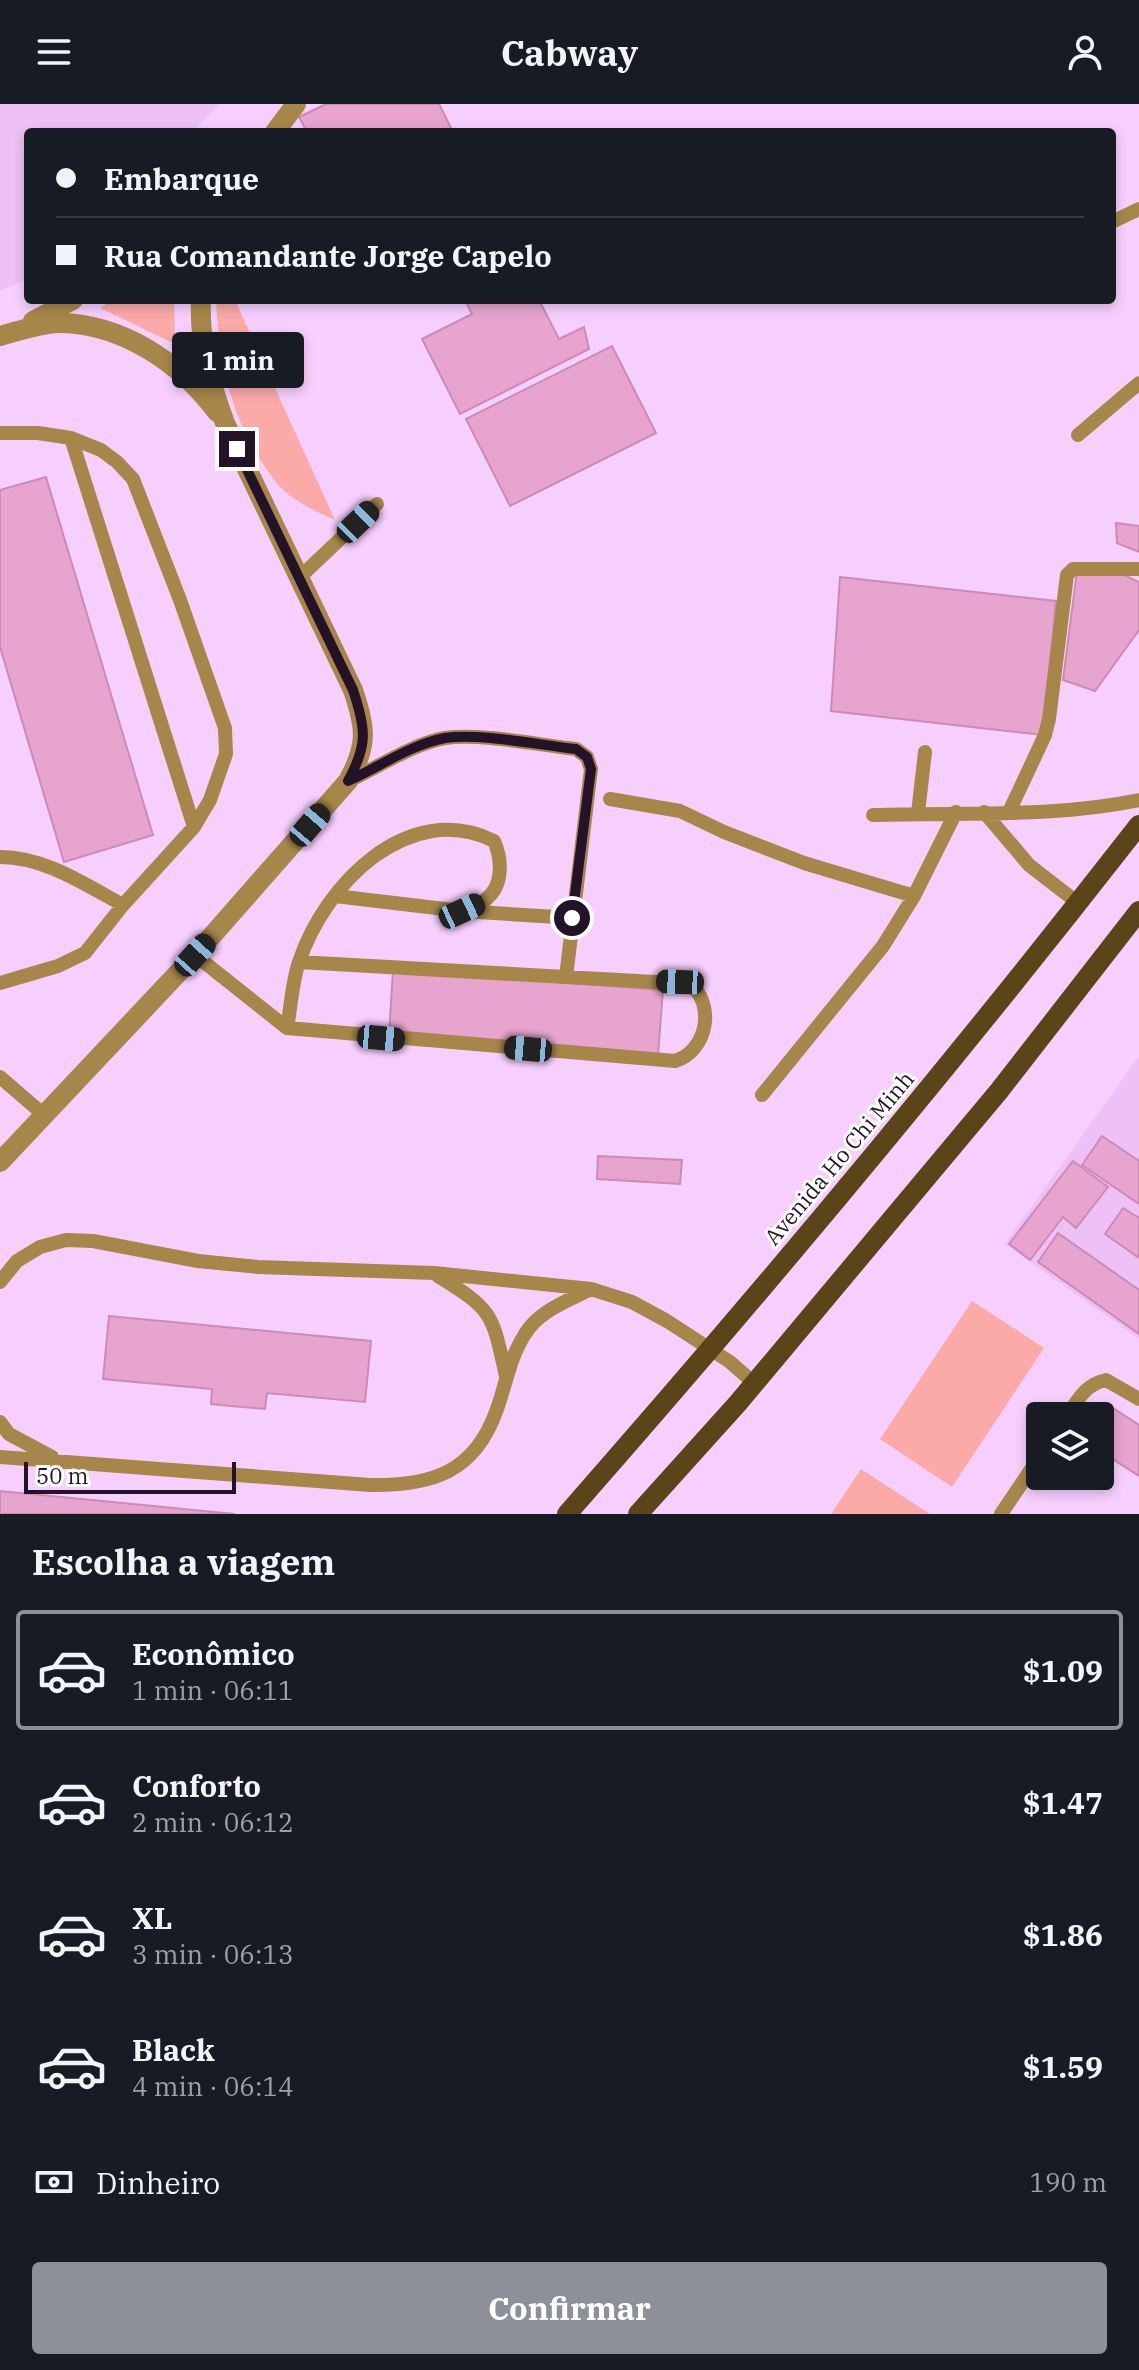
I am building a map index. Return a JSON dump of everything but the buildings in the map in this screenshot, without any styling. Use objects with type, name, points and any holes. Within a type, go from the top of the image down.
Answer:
[{"type":"main road","name":"Avenida Ho Chi Minh","points":[[567,1514],[872,1157],[1139,825]]},
{"type":"main road","points":[[638,1514],[754,1383],[999,1091],[1139,911]]},
{"type":"street","points":[[278,128],[296,105]]},
{"type":"street","points":[[0,336],[65,304]]},
{"type":"street","points":[[5,1149],[43,1114],[195,955],[348,781],[361,757],[365,733],[353,690],[225,423],[211,382],[202,341],[201,304]]},
{"type":"street","points":[[0,336],[59,323],[94,327],[127,338],[154,352],[181,372],[205,396],[225,423]]},
{"type":"lane","points":[[1116,220],[1139,209]]},
{"type":"lane","points":[[1078,435],[1139,383]]},
{"type":"lane","points":[[0,433],[38,433],[71,438],[101,450],[133,479],[225,728],[226,754],[219,778],[194,827],[123,905],[85,953],[58,966],[0,983]]},
{"type":"lane","points":[[71,438],[194,827]]},
{"type":"lane","points":[[298,579],[377,504]]},
{"type":"lane","points":[[1009,812],[1041,745],[1049,719],[1067,575],[1073,569],[1139,569]]},
{"type":"lane","points":[[348,781],[424,744],[444,739],[466,737],[576,749],[587,757],[591,769],[566,977]]},
{"type":"lane","points":[[918,813],[925,752]]},
{"type":"lane","points":[[610,799],[680,811],[804,863],[914,896]]},
{"type":"lane","points":[[873,815],[1049,813],[1113,807],[1139,800]]},
{"type":"lane","points":[[762,1095],[883,946],[914,896],[956,812]]},
{"type":"lane","points":[[984,812],[1029,865],[1078,903]]},
{"type":"lane","points":[[287,1028],[299,962],[315,928],[335,896],[365,863],[395,841],[429,832],[477,833],[494,841],[501,857],[500,875],[486,900],[462,911]]},
{"type":"lane","points":[[0,857],[42,863],[123,905]]},
{"type":"lane","points":[[335,896],[462,911],[572,918]]},
{"type":"lane","points":[[195,955],[287,1028],[675,1061],[694,1051],[701,1041],[705,1005],[700,992],[690,984],[299,962]]},
{"type":"lane","points":[[0,1077],[43,1114]]},
{"type":"lane","points":[[0,1282],[17,1261],[40,1247],[66,1240],[93,1241],[198,1261],[258,1267],[434,1273],[591,1289],[632,1302],[711,1349],[754,1383]]},
{"type":"lane","points":[[434,1273],[484,1307],[498,1336],[506,1376]]},
{"type":"lane","points":[[0,1457],[370,1485],[421,1483],[459,1466],[473,1452],[496,1411],[506,1376],[525,1334],[538,1318],[591,1289]]},
{"type":"lane","points":[[1076,1402],[1094,1382],[1106,1380],[1139,1399]]},
{"type":"lane","points":[[0,1422],[9,1434],[59,1461]]},
{"type":"lane","points":[[1001,1514],[1026,1477]]},
{"type":"shaded area","points":[[0,104],[219,104],[197,128],[24,128],[24,281],[0,291]]},
{"type":"shaded area","points":[[106,304],[174,304],[175,344],[100,308]]},
{"type":"shaded area","points":[[216,304],[237,304],[335,520],[294,499],[267,470],[236,410],[220,345]]},
{"type":"shaded area","points":[[1139,1056],[1139,1339],[1005,1244]]},
{"type":"shaded area","points":[[972,1301],[1044,1348],[952,1487],[880,1439]]},
{"type":"shaded area","points":[[861,1469],[930,1514],[831,1514]]},
{"type":"route","points":[[237,449],[353,690],[361,713],[365,733],[361,757],[348,781],[424,744],[444,739],[466,737],[576,749],[587,757],[591,769],[572,918]]}]
